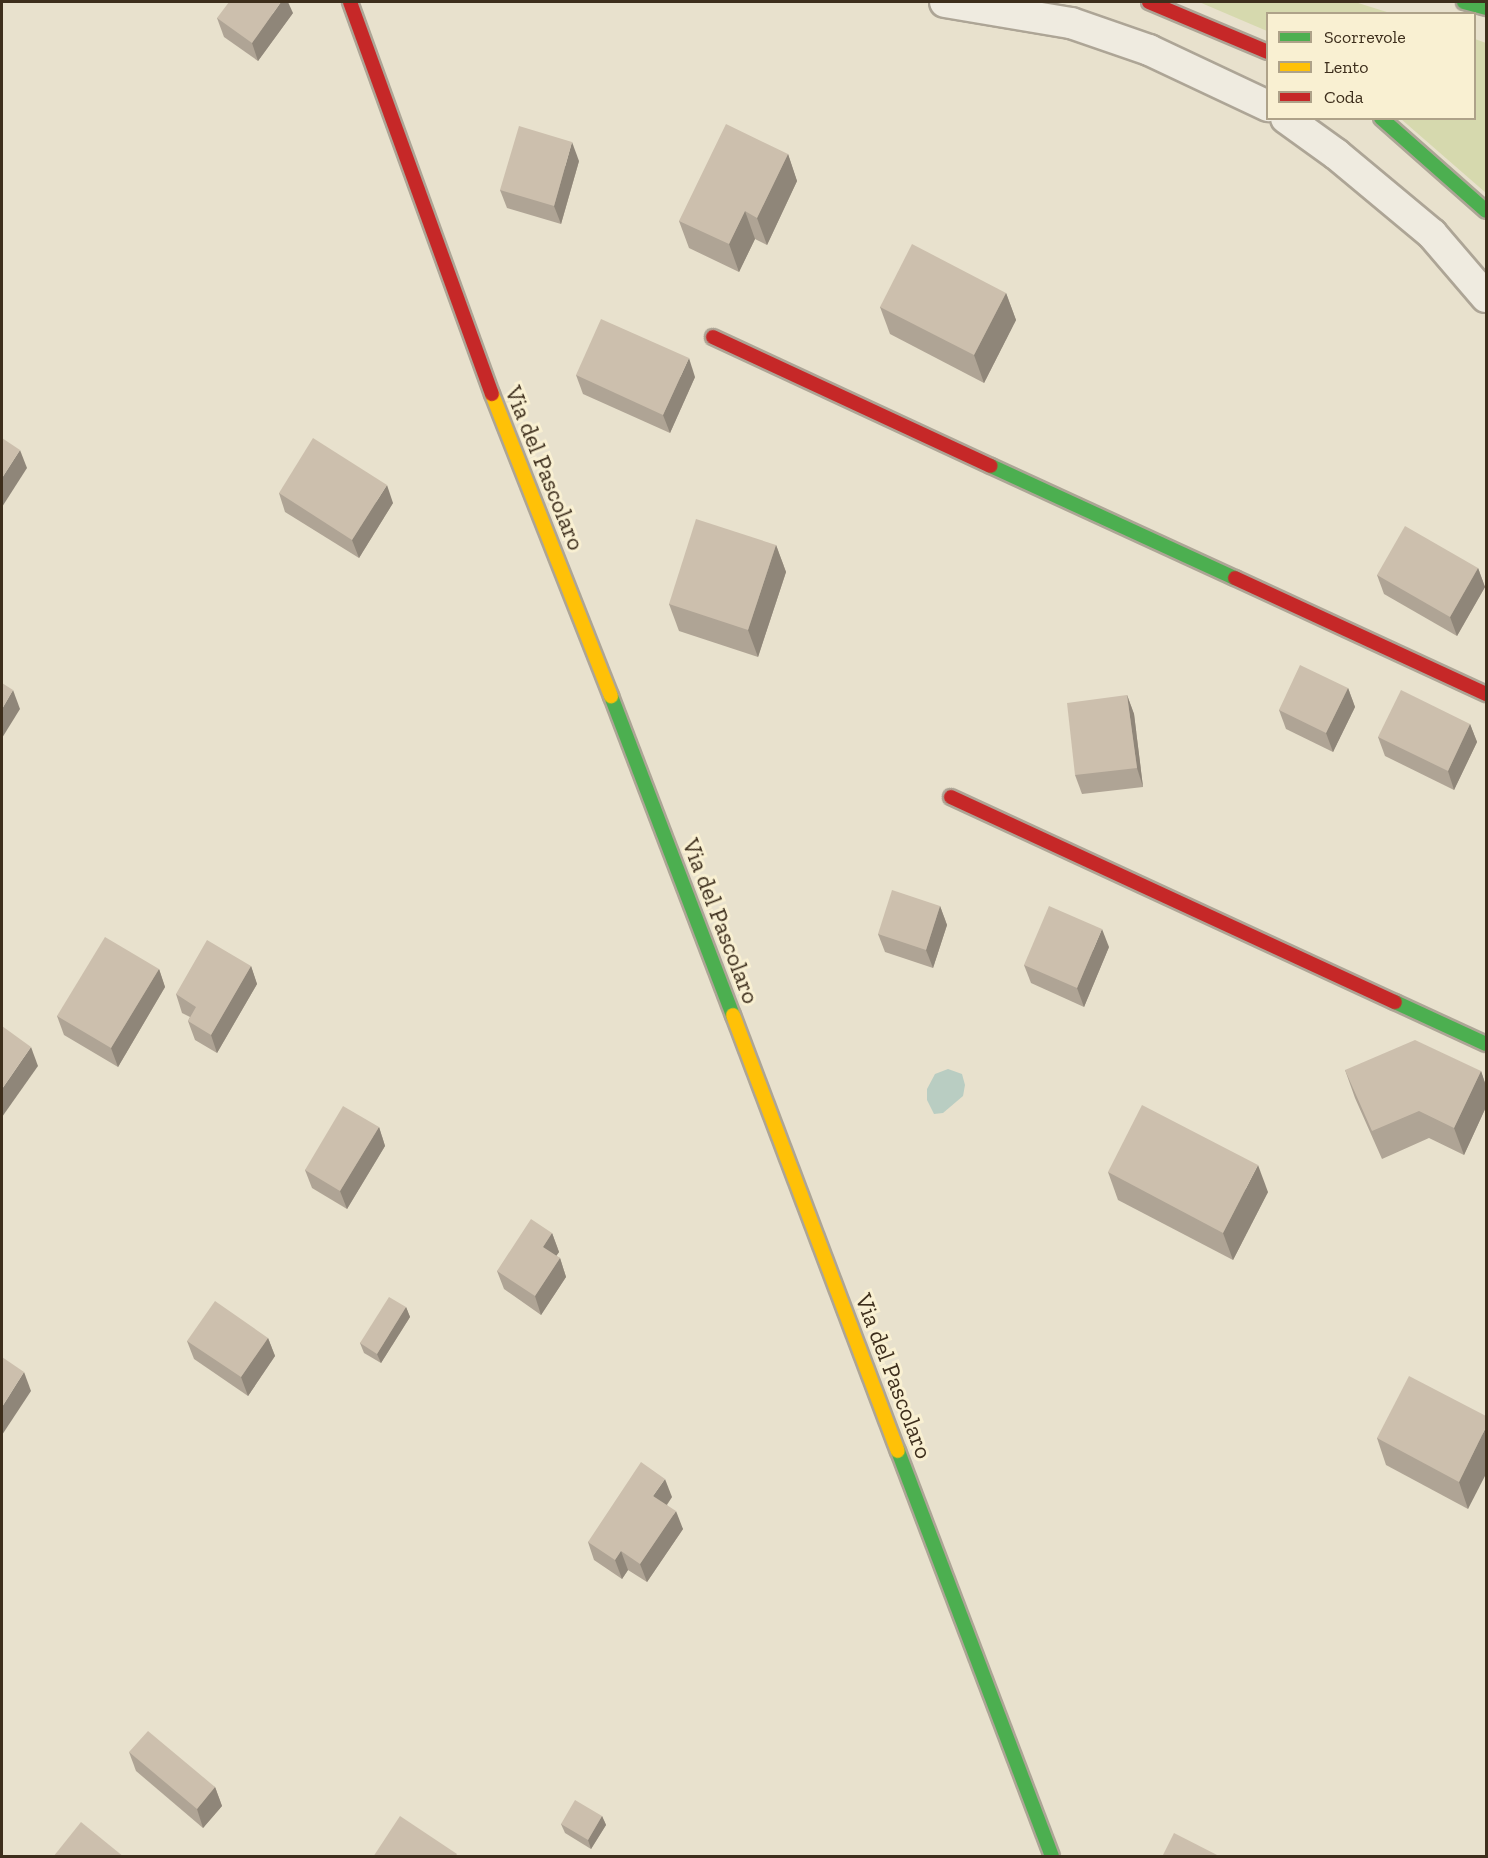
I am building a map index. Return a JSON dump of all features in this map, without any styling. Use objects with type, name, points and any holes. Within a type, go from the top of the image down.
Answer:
[{"type":"street","name":"Via del Pascolaro","points":[[350,2],[471,342],[619,717],[1052,1857]]},
{"type":"street","points":[[945,2],[1071,23],[1149,50],[1266,105]]},
{"type":"street","points":[[1149,2],[1266,51]]},
{"type":"street","points":[[1464,2],[1486,8]]},
{"type":"street","points":[[1289,120],[1336,154],[1432,234],[1486,297]]},
{"type":"street","points":[[1383,120],[1486,211]]},
{"type":"street","points":[[713,337],[1486,694]]},
{"type":"street","points":[[951,797],[1486,1044]]},
{"type":"green space","points":[[1199,2],[1355,2],[1387,12],[1266,12],[1266,31]]},
{"type":"green space","points":[[1476,39],[1486,43],[1486,193],[1402,120],[1476,120]]},
{"type":"shaded area","points":[[948,1069],[962,1074],[965,1085],[963,1096],[943,1113],[934,1114],[927,1100],[927,1089],[935,1074]]},
{"type":"building","points":[[229,2],[281,2],[252,43],[217,18]]},
{"type":"building","points":[[726,124],[788,154],[757,218],[745,211],[729,244],[679,221]]},
{"type":"building","points":[[519,126],[572,142],[554,206],[500,190]]},
{"type":"building","points":[[912,244],[1006,293],[974,355],[880,307]]},
{"type":"building","points":[[601,319],[689,358],[663,415],[576,375]]},
{"type":"building","points":[[2,438],[20,450],[2,478]]},
{"type":"building","points":[[313,438],[387,485],[352,540],[279,493]]},
{"type":"building","points":[[696,519],[776,545],[748,630],[669,604]]},
{"type":"building","points":[[1405,526],[1478,568],[1450,617],[1377,575]]},
{"type":"building","points":[[1300,665],[1348,688],[1326,733],[1279,710]]},
{"type":"building","points":[[2,683],[13,690],[2,709]]},
{"type":"building","points":[[1401,690],[1470,724],[1448,771],[1378,737]]},
{"type":"building","points":[[1127,695],[1137,768],[1075,775],[1067,703]]},
{"type":"building","points":[[892,890],[940,906],[926,950],[878,934]]},
{"type":"building","points":[[1049,906],[1102,929],[1077,988],[1024,965]]},
{"type":"building","points":[[105,937],[159,969],[111,1048],[57,1016]]},
{"type":"building","points":[[207,940],[251,966],[211,1035],[188,1021],[196,1007],[176,994]]},
{"type":"building","points":[[2,1026],[31,1047],[2,1089]]},
{"type":"building","points":[[1415,1040],[1481,1071],[1454,1128],[1419,1111],[1372,1131],[1345,1070]]},
{"type":"building","points":[[1142,1105],[1258,1165],[1223,1233],[1108,1172]]},
{"type":"building","points":[[343,1106],[379,1127],[340,1191],[305,1170]]},
{"type":"building","points":[[531,1219],[552,1233],[543,1247],[560,1258],[535,1296],[497,1271]]},
{"type":"building","points":[[389,1297],[406,1307],[377,1354],[360,1343]]},
{"type":"building","points":[[215,1301],[268,1338],[241,1377],[187,1341]]},
{"type":"building","points":[[2,1357],[24,1372],[2,1407]]},
{"type":"building","points":[[1409,1376],[1486,1416],[1486,1427],[1459,1482],[1377,1438]]},
{"type":"building","points":[[641,1462],[665,1479],[653,1496],[676,1511],[640,1564],[621,1551],[615,1560],[588,1542]]},
{"type":"building","points":[[148,1731],[215,1787],[197,1809],[129,1752]]},
{"type":"building","points":[[575,1800],[602,1816],[588,1840],[561,1824]]},
{"type":"building","points":[[400,1816],[457,1854],[455,1857],[373,1857]]},
{"type":"building","points":[[81,1822],[124,1857],[53,1857]]},
{"type":"building","points":[[1174,1833],[1221,1857],[1162,1857]]},
{"type":"traffic: fast","points":[[1464,2],[1486,8]]},
{"type":"traffic: fast","points":[[1383,120],[1486,211]]},
{"type":"traffic: fast","points":[[991,466],[1235,578]]},
{"type":"traffic: fast","points":[[611,696],[733,1015]]},
{"type":"traffic: fast","points":[[1395,1002],[1486,1044]]},
{"type":"traffic: fast","points":[[898,1451],[1052,1856]]},
{"type":"traffic: slow","points":[[492,394],[611,696]]},
{"type":"traffic: slow","points":[[733,1015],[898,1451]]},
{"type":"traffic: jam","points":[[350,2],[492,394]]},
{"type":"traffic: jam","points":[[1149,2],[1266,51]]},
{"type":"traffic: jam","points":[[713,337],[991,466]]},
{"type":"traffic: jam","points":[[1235,578],[1486,694]]},
{"type":"traffic: jam","points":[[951,797],[1395,1002]]}]
